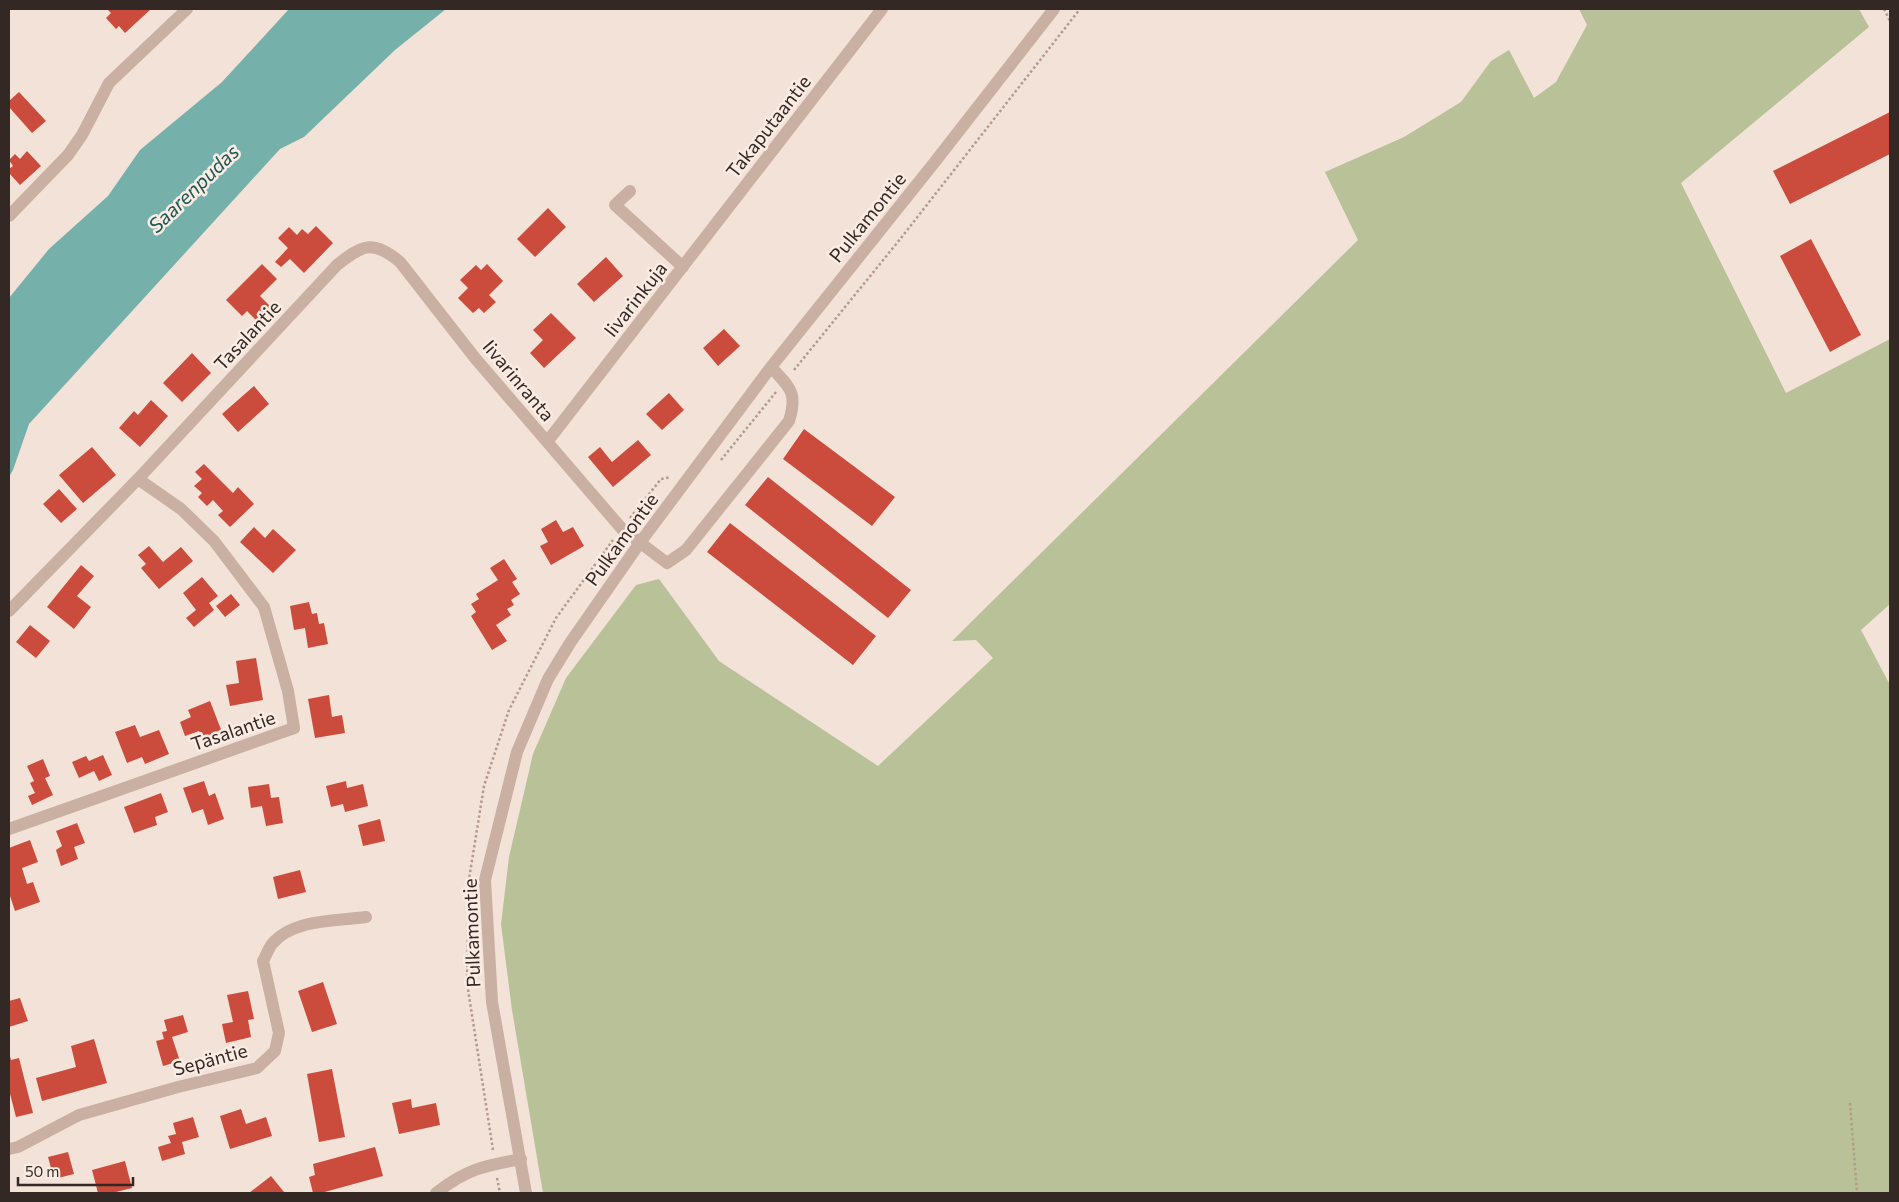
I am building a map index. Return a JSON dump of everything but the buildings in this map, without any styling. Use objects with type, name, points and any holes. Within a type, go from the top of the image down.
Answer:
[{"type":"street","points":[[9,216],[68,155],[82,135],[109,82],[187,9]]},
{"type":"street","name":"Takaputaantie","points":[[683,267],[882,9]]},
{"type":"street","name":"Pulkamontie","points":[[526,1193],[492,1002],[485,880],[517,752],[548,679],[570,643],[639,544],[772,367],[1054,9]]},
{"type":"street","name":"Iivarinkuja","points":[[547,442],[683,267],[615,204],[630,191]]},
{"type":"street","name":"Iivarinranta","points":[[368,246],[386,250],[400,262],[475,358],[622,530],[667,563],[686,550],[789,421],[794,407],[792,391],[772,367]]},
{"type":"street","name":"Tasalantie","points":[[9,611],[138,479],[337,265],[352,253],[368,246]]},
{"type":"street","name":"Tasalantie","points":[[9,829],[294,728],[288,691],[264,607],[214,541],[181,509],[138,479]]},
{"type":"street","name":"Sepäntie","points":[[9,1149],[18,1147],[79,1115],[178,1087],[258,1068],[275,1051],[279,1034],[263,961],[273,944],[291,930],[312,924],[366,917]]},
{"type":"street","points":[[436,1193],[453,1180],[478,1167],[521,1159]]},
{"type":"path","points":[[1884,9],[1890,21]]},
{"type":"path","points":[[1850,1103],[1857,1193]]},
{"type":"green space","points":[[1579,9],[1859,9],[1869,27],[1681,183],[1786,393],[1890,339],[1890,604],[1861,630],[1890,685],[1890,1193],[543,1193],[512,1010],[501,924],[509,857],[533,754],[566,678],[636,585],[659,579],[719,661],[878,766],[993,658],[976,640],[952,641],[1358,240],[1325,172],[1404,137],[1461,102],[1491,61],[1509,50],[1534,98],[1556,82],[1587,25]]},
{"type":"water","name":"Saarenpudas","points":[[289,9],[446,9],[395,50],[304,137],[280,149],[29,424],[9,477],[9,298],[49,249],[108,196],[140,150],[222,82]]}]
